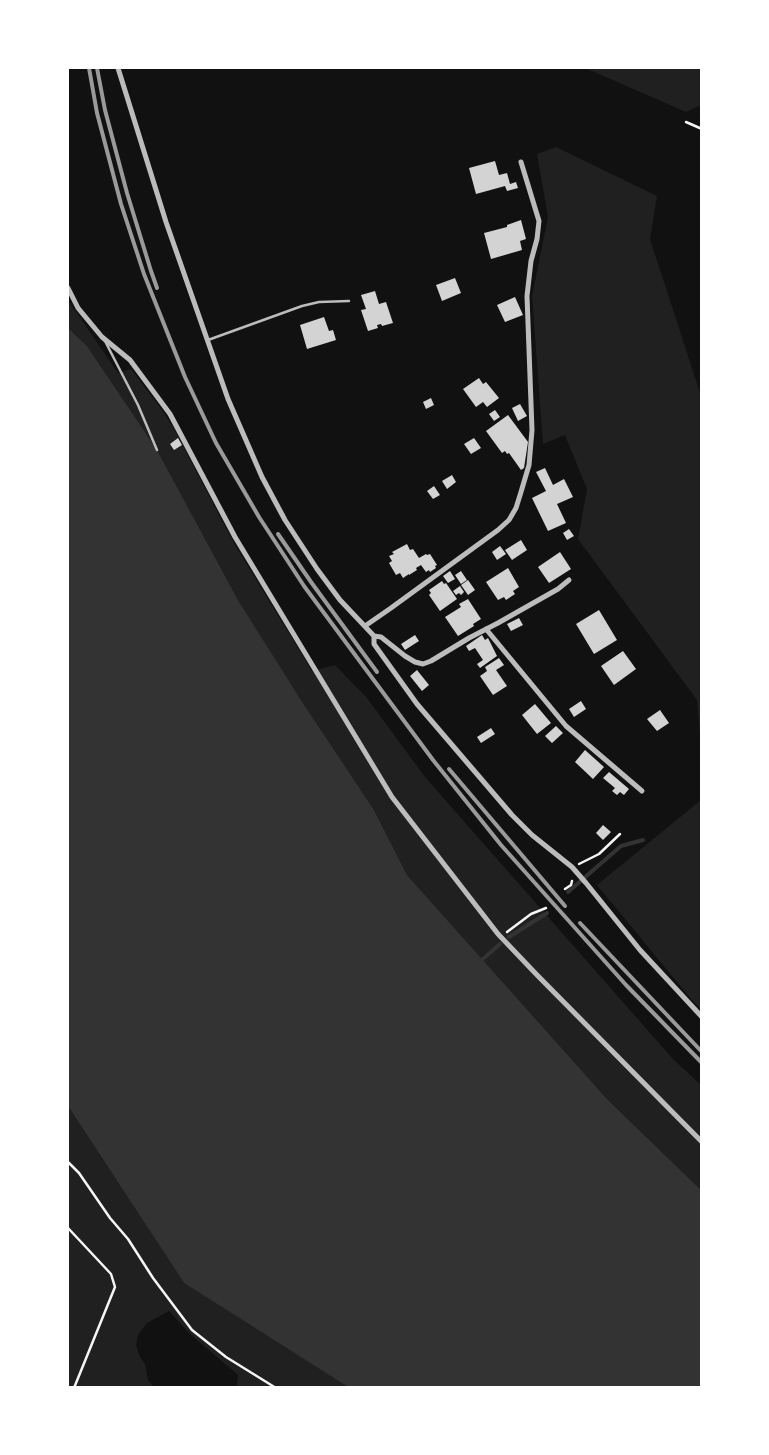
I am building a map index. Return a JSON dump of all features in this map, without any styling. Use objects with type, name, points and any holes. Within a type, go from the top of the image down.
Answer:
[{"type":"street","points":[[118,68],[162,213],[228,399],[262,477],[285,520],[316,569],[340,600],[374,636],[374,644],[417,704],[512,815],[532,835],[572,868],[640,950],[702,1017]]},
{"type":"street","points":[[365,626],[498,530],[509,520],[516,508],[530,465],[532,430],[527,296],[531,261],[537,239],[539,221],[521,162]]},
{"type":"street","points":[[68,288],[78,308],[102,337],[130,360],[170,414],[234,537],[392,797],[500,937],[702,1142]]},
{"type":"street","points":[[374,636],[381,636],[404,656],[423,664],[558,589],[569,580]]},
{"type":"street","points":[[486,629],[566,726],[642,791]]},
{"type":"lane","points":[[207,340],[302,306],[320,302],[349,301]]},
{"type":"lane","points":[[102,337],[138,405],[157,450]]},
{"type":"path","points":[[686,122],[702,129]]},
{"type":"path","points":[[572,868],[599,854],[620,834]]},
{"type":"path","points":[[500,937],[531,914],[546,908]]},
{"type":"path","points":[[68,1162],[80,1173],[110,1218],[128,1239],[153,1278],[192,1330],[226,1358],[276,1388]]},
{"type":"path","points":[[68,1228],[111,1274],[115,1287],[74,1388]]},
{"type":"shaded area","points":[[585,68],[701,68],[701,105],[686,112]]},
{"type":"shaded area","points":[[556,147],[657,196],[650,239],[701,396],[701,748],[697,700],[578,539],[587,489],[565,435],[543,444],[532,296],[548,217],[537,154]]},
{"type":"shaded area","points":[[68,300],[118,373],[131,369],[162,410],[174,429],[235,545],[312,671],[335,665],[367,698],[425,777],[673,1059],[701,1085],[701,1190],[607,1099],[407,875],[374,810],[238,600],[157,450],[87,346],[68,328]]},
{"type":"shaded area","points":[[68,328],[87,346],[157,450],[238,600],[374,810],[407,875],[607,1099],[701,1190],[701,1387],[348,1387],[184,1283],[68,1106]]},
{"type":"shaded area","points":[[701,800],[701,1009],[597,885]]},
{"type":"shaded area","points":[[68,1106],[184,1283],[348,1387],[234,1387],[237,1385],[238,1375],[190,1334],[169,1311],[147,1323],[138,1335],[136,1345],[140,1357],[145,1364],[148,1380],[154,1387],[68,1387]]},
{"type":"building","points":[[495,161],[499,175],[507,173],[510,184],[516,182],[518,188],[507,191],[505,186],[476,194],[469,168]]},
{"type":"building","points":[[521,220],[526,239],[520,241],[522,250],[491,259],[484,233],[507,227],[507,225]]},
{"type":"building","points":[[455,278],[461,293],[442,301],[436,285]]},
{"type":"building","points":[[375,291],[379,304],[386,302],[393,323],[382,326],[381,324],[377,325],[378,328],[368,331],[361,310],[366,309],[361,295]]},
{"type":"building","points":[[515,297],[523,315],[505,322],[497,305]]},
{"type":"building","points":[[324,317],[329,331],[333,330],[336,340],[307,349],[300,325]]},
{"type":"building","points":[[479,378],[483,384],[486,382],[499,398],[487,407],[483,402],[476,407],[463,389]]},
{"type":"building","points":[[431,398],[434,405],[426,409],[423,402]]},
{"type":"building","points":[[520,404],[527,416],[518,421],[512,408]]},
{"type":"building","points":[[495,410],[500,417],[494,421],[489,414]]},
{"type":"building","points":[[508,415],[528,442],[524,468],[521,470],[509,453],[507,454],[505,451],[502,453],[486,431]]},
{"type":"building","points":[[178,438],[182,445],[174,450],[170,444]]},
{"type":"building","points":[[474,438],[481,448],[471,454],[464,444]]},
{"type":"building","points":[[545,468],[553,485],[564,479],[573,497],[557,504],[566,523],[548,531],[532,498],[546,491],[536,472]]},
{"type":"building","points":[[452,475],[456,482],[447,489],[442,481]]},
{"type":"building","points":[[434,486],[440,495],[433,499],[427,491]]},
{"type":"building","points":[[569,529],[574,536],[567,540],[563,533]]},
{"type":"building","points":[[521,540],[527,550],[512,560],[505,550]]},
{"type":"building","points":[[407,544],[410,550],[413,549],[419,558],[430,554],[437,565],[435,566],[436,568],[426,572],[421,565],[416,568],[417,570],[403,578],[400,573],[396,575],[389,563],[392,561],[389,556],[394,554],[392,552]]},
{"type":"building","points":[[500,546],[506,554],[497,560],[492,552]]},
{"type":"building","points":[[560,552],[571,569],[549,583],[538,567]]},
{"type":"building","points":[[508,568],[519,587],[513,591],[515,594],[506,600],[504,597],[498,600],[486,582]]},
{"type":"building","points":[[450,571],[455,579],[448,583],[443,576]]},
{"type":"building","points":[[461,571],[467,580],[461,584],[455,575]]},
{"type":"building","points":[[468,580],[475,590],[468,595],[461,585]]},
{"type":"building","points":[[442,581],[444,584],[446,583],[457,599],[440,611],[429,595],[431,593],[429,590]]},
{"type":"building","points":[[460,586],[464,592],[461,595],[459,593],[456,595],[453,591]]},
{"type":"building","points":[[468,599],[481,619],[458,636],[445,617],[461,607],[459,604]]},
{"type":"building","points":[[599,610],[617,640],[594,654],[576,624]]},
{"type":"building","points":[[519,618],[523,625],[511,631],[507,624]]},
{"type":"building","points":[[415,635],[419,641],[405,650],[401,644]]},
{"type":"building","points":[[482,635],[485,640],[488,638],[497,656],[480,668],[477,664],[483,660],[475,648],[469,651],[466,646]]},
{"type":"building","points":[[623,651],[636,669],[614,685],[601,666]]},
{"type":"building","points":[[499,658],[504,665],[496,670],[507,686],[493,695],[480,676],[487,671],[485,667]]},
{"type":"building","points":[[417,670],[429,685],[422,691],[410,676]]},
{"type":"building","points":[[581,701],[586,709],[574,717],[569,709]]},
{"type":"building","points":[[535,704],[551,723],[537,734],[522,715]]},
{"type":"building","points":[[660,710],[669,723],[657,731],[647,719]]},
{"type":"building","points":[[556,726],[563,733],[552,743],[545,736]]},
{"type":"building","points":[[491,728],[495,734],[481,743],[477,737]]},
{"type":"building","points":[[585,750],[604,767],[593,779],[575,762]]},
{"type":"building","points":[[609,772],[629,789],[624,795],[620,792],[617,795],[612,791],[615,788],[603,778]]},
{"type":"building","points":[[603,825],[611,832],[603,840],[596,833]]},
{"type":"waterway","points":[[568,892],[621,846],[643,840]]},
{"type":"waterway","points":[[509,937],[547,913]]},
{"type":"waterway","points":[[483,959],[500,944]]},
{"type":"railway","points":[[89,68],[97,113],[121,204],[144,274],[185,377],[216,443],[259,517],[304,586],[433,760],[501,845],[626,985],[702,1063]]},
{"type":"railway","points":[[97,68],[105,110],[127,193],[157,288]]},
{"type":"railway","points":[[278,534],[377,672]]},
{"type":"railway","points":[[449,769],[565,906]]},
{"type":"railway","points":[[580,923],[702,1052]]}]
